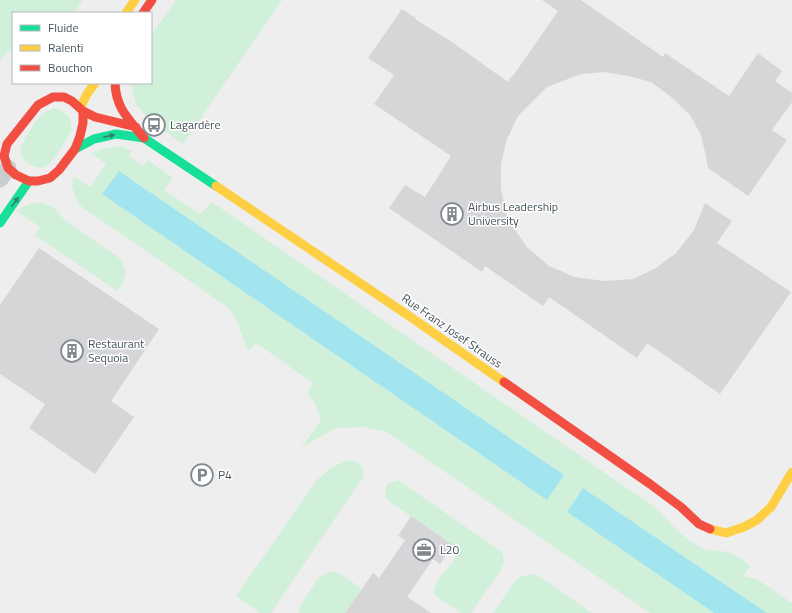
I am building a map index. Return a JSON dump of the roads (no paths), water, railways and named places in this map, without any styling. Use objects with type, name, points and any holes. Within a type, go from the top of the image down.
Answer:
[{"type":"street","points":[[127,12],[134,0]]},
{"type":"street","points":[[144,12],[152,0]]},
{"type":"street","points":[[93,84],[87,94],[82,110],[83,122],[75,149],[59,170],[50,178],[38,181],[29,181],[16,175],[4,173],[4,142],[38,105],[53,97],[68,95],[82,110],[95,117],[136,127]]},
{"type":"street","points":[[116,84],[115,92],[120,106],[128,120],[136,127],[144,138]]},
{"type":"street","name":"Rue Franz Josef Strauss","points":[[75,149],[94,139],[116,134],[144,138],[409,316],[650,484],[681,507],[699,524],[712,530],[726,533],[744,527],[757,520],[771,507],[792,472]]},
{"type":"street","points":[[0,223],[29,181]]},
{"type":"water","points":[[119,171],[564,475],[547,500],[102,194]]},
{"type":"water","points":[[583,488],[767,613],[714,613],[567,512]]},
{"type":"place","name":"Lagardère","points":[[154,125]]},
{"type":"place","name":"Airbus Leadership University","points":[[452,214]]},
{"type":"place","name":"Restaurant Sequoia","points":[[72,351]]},
{"type":"place","name":"P4","points":[[202,475]]},
{"type":"place","name":"L20","points":[[424,550]]}]
